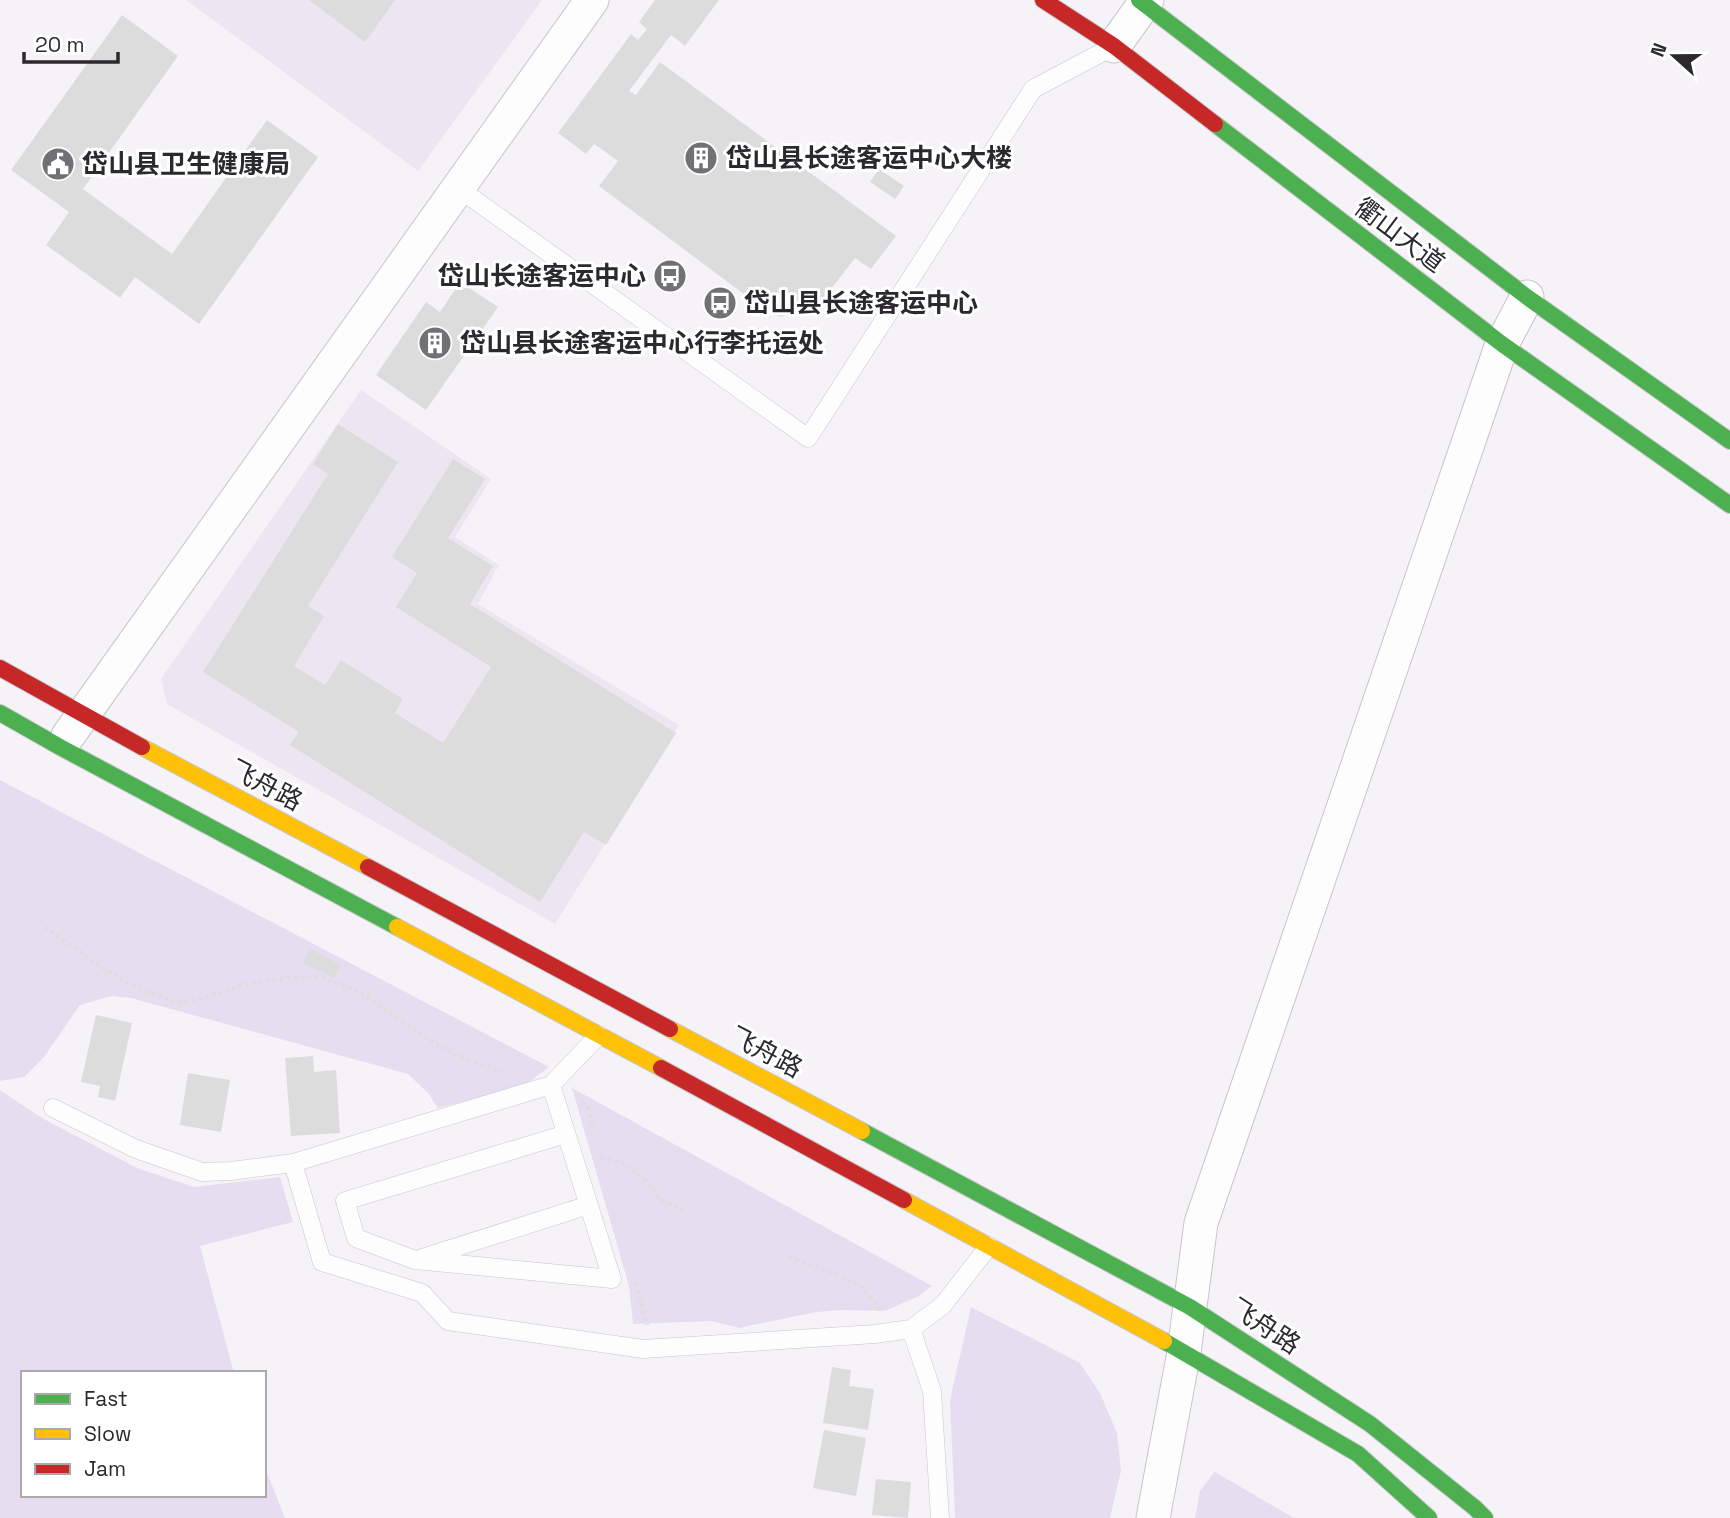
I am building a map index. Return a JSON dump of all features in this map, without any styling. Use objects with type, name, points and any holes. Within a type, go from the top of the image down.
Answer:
[{"type":"main road","name":"衢山大道","points":[[1043,0],[1114,46],[1502,344],[1730,505]]},
{"type":"main road","name":"衢山大道","points":[[1143,1],[1527,297],[1730,440]]},
{"type":"main road","name":"飞舟路","points":[[0,668],[83,715],[1190,1307],[1370,1424],[1485,1518]]},
{"type":"main road","points":[[0,713],[1184,1352],[1358,1454],[1429,1518]]},
{"type":"street","points":[[60,747],[592,0]]},
{"type":"street","points":[[1114,46],[1143,1]]},
{"type":"street","points":[[1153,1518],[1184,1352],[1201,1223],[1502,344],[1527,297]]},
{"type":"lane","points":[[458,188],[808,438],[1033,89],[1114,46]]},
{"type":"lane","points":[[53,1108],[136,1149],[202,1172],[293,1163],[551,1085],[599,1035]]},
{"type":"lane","points":[[551,1085],[612,1279],[415,1260],[356,1238],[345,1200],[566,1134]]},
{"type":"lane","points":[[293,1163],[322,1262],[422,1293],[448,1321],[643,1349],[904,1330],[943,1304],[989,1246]]},
{"type":"lane","points":[[415,1260],[589,1205]]},
{"type":"lane","points":[[904,1330],[932,1391],[940,1518]]},
{"type":"path","points":[[45,927],[107,971],[141,989],[178,1003],[251,983],[320,977],[366,996],[456,1055],[496,1070],[551,1085]]},
{"type":"path","points":[[601,1157],[627,1165],[646,1181],[658,1197],[684,1212]]},
{"type":"path","points":[[789,1257],[859,1285],[904,1330]]},
{"type":"shaded area","points":[[186,0],[542,0],[418,171]]},
{"type":"shaded area","points":[[361,390],[491,479],[455,537],[499,565],[478,604],[679,725],[555,924],[167,704],[161,679]]},
{"type":"shaded area","points":[[0,780],[549,1067],[524,1086],[438,1108],[428,1093],[408,1074],[131,998],[111,996],[80,1005],[44,1057],[24,1077],[0,1081]]},
{"type":"shaded area","points":[[572,1088],[932,1286],[919,1296],[885,1311],[816,1312],[739,1328],[711,1321],[633,1324],[629,1286]]},
{"type":"shaded area","points":[[0,1090],[42,1118],[137,1168],[194,1187],[280,1177],[293,1222],[200,1246],[233,1371],[21,1371],[21,1497],[266,1497],[266,1470],[285,1518],[0,1518]]},
{"type":"shaded area","points":[[971,1307],[1080,1363],[1100,1393],[1117,1433],[1121,1471],[1110,1518],[955,1518],[950,1400]]},
{"type":"shaded area","points":[[1215,1471],[1294,1518],[1195,1518],[1200,1491]]},
{"type":"building","points":[[309,0],[395,0],[365,42]]},
{"type":"building","name":"岱山县长途客运中心大楼","points":[[655,0],[719,0],[685,46],[671,35],[629,91],[636,95],[660,62],[896,236],[871,269],[855,258],[812,314],[797,304],[790,313],[782,317],[772,315],[599,186],[618,161],[594,144],[586,154],[558,133],[631,34],[638,40],[647,29],[639,22]]},
{"type":"building","name":"岱山县卫生健康局","points":[[122,15],[178,56],[83,189],[172,254],[267,120],[318,157],[199,324],[135,277],[120,298],[46,245],[69,212],[11,170]]},
{"type":"building","points":[[879,169],[904,186],[895,199],[870,182]]},
{"type":"building","name":"岱山县长途客运中心行李托运处","points":[[460,282],[498,307],[426,410],[376,375],[426,302],[440,312]]},
{"type":"building","points":[[338,424],[398,462],[308,606],[324,616],[294,666],[325,685],[341,660],[403,699],[395,713],[443,743],[491,667],[396,607],[417,573],[392,557],[453,459],[485,479],[448,538],[493,566],[470,604],[676,733],[606,845],[584,832],[540,902],[290,745],[299,732],[203,672],[328,474],[313,464]]},
{"type":"building","points":[[310,949],[341,965],[334,978],[303,963]]},
{"type":"building","points":[[96,1015],[132,1023],[115,1101],[98,1097],[100,1086],[81,1082]]},
{"type":"building","points":[[313,1056],[314,1072],[336,1070],[340,1133],[291,1136],[285,1058]]},
{"type":"building","points":[[188,1073],[230,1080],[221,1132],[180,1125]]},
{"type":"building","points":[[832,1367],[851,1370],[849,1386],[874,1389],[868,1430],[823,1423]]},
{"type":"building","points":[[824,1430],[866,1438],[856,1496],[813,1488]]},
{"type":"building","points":[[876,1479],[911,1482],[908,1518],[872,1515]]},
{"type":"traffic: fast","points":[[1139,0],[1527,297],[1730,441]]},
{"type":"traffic: fast","points":[[1215,124],[1502,344],[1730,505]]},
{"type":"traffic: fast","points":[[0,713],[397,927]]},
{"type":"traffic: fast","points":[[862,1131],[1190,1307],[1370,1424],[1485,1518]]},
{"type":"traffic: fast","points":[[1164,1341],[1358,1454],[1429,1518]]},
{"type":"traffic: slow","points":[[142,747],[368,867]]},
{"type":"traffic: slow","points":[[397,927],[661,1068]]},
{"type":"traffic: slow","points":[[670,1029],[862,1131]]},
{"type":"traffic: slow","points":[[904,1200],[1164,1341]]},
{"type":"traffic: jam","points":[[1043,0],[1114,46],[1215,124]]},
{"type":"traffic: jam","points":[[0,668],[142,747]]},
{"type":"traffic: jam","points":[[368,867],[670,1029]]},
{"type":"traffic: jam","points":[[661,1068],[904,1200]]},
{"type":"place","name":"岱山县长途客运中心大楼","points":[[701,158]]},
{"type":"place","name":"岱山县卫生健康局","points":[[58,164]]},
{"type":"place","name":"岱山长途客运中心","points":[[670,276]]},
{"type":"place","name":"岱山县长途客运中心","points":[[720,303]]},
{"type":"place","name":"岱山县长途客运中心行李托运处","points":[[435,343]]}]
